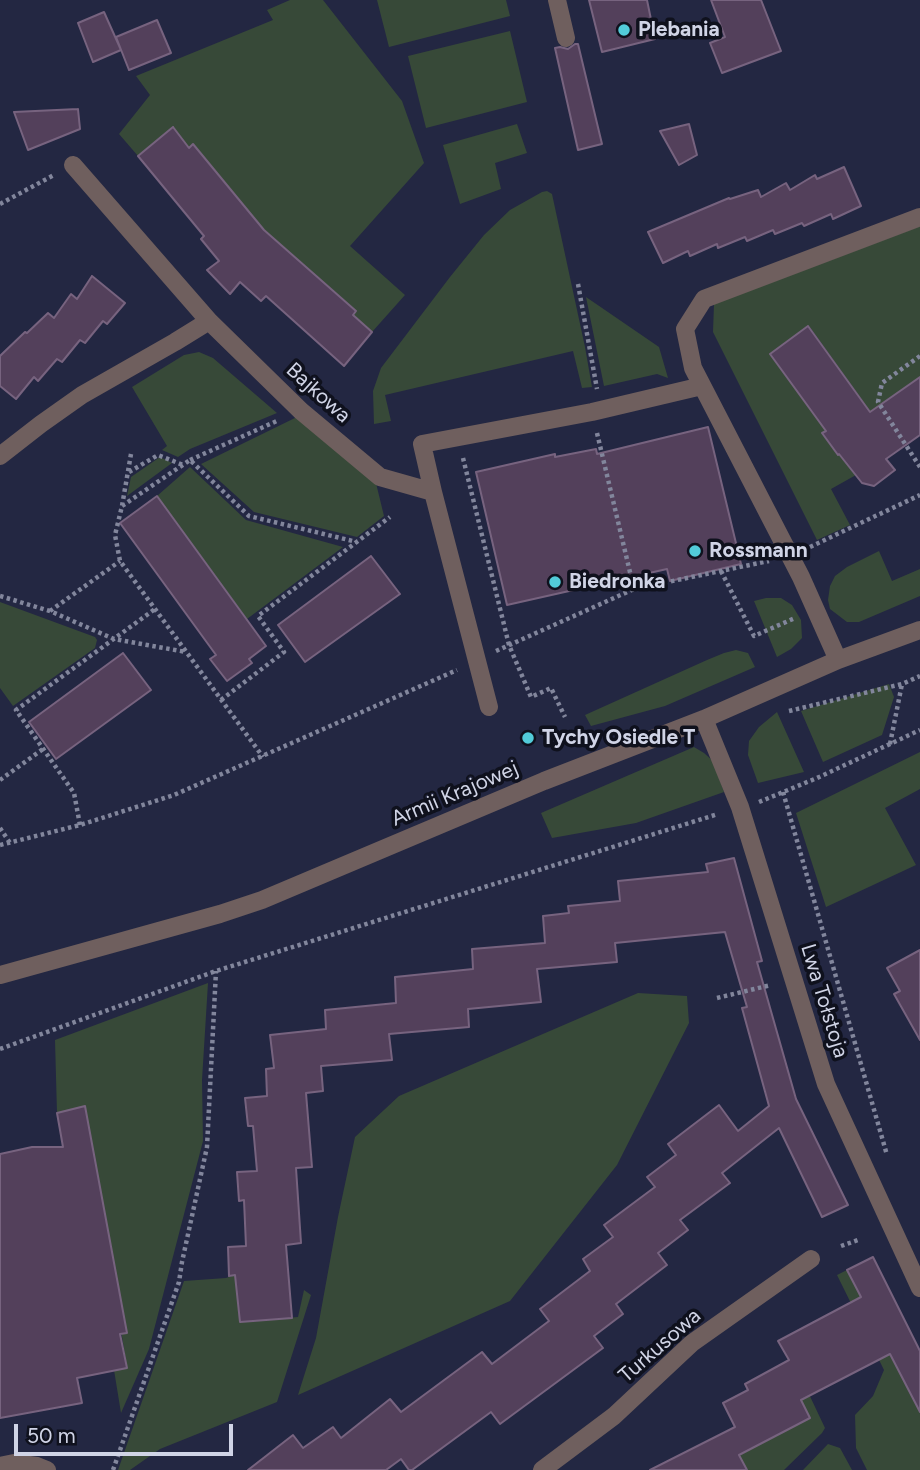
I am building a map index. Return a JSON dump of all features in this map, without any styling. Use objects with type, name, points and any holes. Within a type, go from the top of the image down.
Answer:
[{"type":"street","points":[[557,0],[566,38]]},
{"type":"street","name":"Bajkowa","points":[[73,165],[209,321],[300,411],[380,477],[433,492]]},
{"type":"street","points":[[838,660],[801,577],[693,368],[685,329],[704,299],[920,217]]},
{"type":"street","points":[[0,456],[82,395],[209,321]]},
{"type":"street","points":[[489,707],[422,444],[597,411],[702,386]]},
{"type":"street","name":"Armii Krajowej","points":[[0,975],[220,914],[261,900],[544,781],[704,719],[838,660],[920,630]]},
{"type":"street","name":"Lwa Tołstoja","points":[[704,719],[740,807],[826,1084],[920,1288]]},
{"type":"street","name":"Turkusowa","points":[[542,1470],[614,1416],[692,1343],[811,1259]]},
{"type":"street","points":[[0,1466],[13,1463],[47,1470]]},
{"type":"path","points":[[0,204],[73,165]]},
{"type":"path","points":[[578,284],[597,411],[634,589]]},
{"type":"path","points":[[920,356],[882,383],[878,402],[920,467]]},
{"type":"path","points":[[122,506],[190,460],[300,411]]},
{"type":"path","points":[[458,436],[509,645],[531,696],[551,688],[565,717]]},
{"type":"path","points":[[131,454],[115,535],[120,561],[263,757]]},
{"type":"path","points":[[128,473],[158,455],[183,465]]},
{"type":"path","points":[[190,460],[250,516],[358,542]]},
{"type":"path","points":[[477,661],[634,589],[790,556],[920,495]]},
{"type":"path","points":[[221,700],[284,652],[258,616],[390,517]]},
{"type":"path","points":[[50,611],[120,561]]},
{"type":"path","points":[[0,596],[50,611],[114,639],[187,652]]},
{"type":"path","points":[[80,825],[74,793],[16,710],[155,609]]},
{"type":"path","points":[[789,711],[902,684],[920,676]]},
{"type":"path","points":[[0,845],[80,825],[174,795],[434,681]]},
{"type":"path","points":[[889,745],[902,684]]},
{"type":"path","points":[[760,802],[920,730]]},
{"type":"path","points":[[0,779],[43,749]]},
{"type":"path","points":[[783,792],[890,1165]]},
{"type":"path","points":[[0,1049],[216,971],[719,813]]},
{"type":"path","points":[[0,828],[10,842]]},
{"type":"path","points":[[113,1470],[179,1282],[181,1262],[207,1147],[216,971]]},
{"type":"path","points":[[717,998],[771,985]]},
{"type":"path","points":[[841,1247],[858,1240]]},
{"type":"green space","points":[[290,0],[323,0],[402,101],[424,163],[350,246],[405,295],[372,332],[353,315],[355,311],[264,230],[194,145],[189,148],[173,128],[138,156],[119,134],[150,95],[136,76],[273,20],[267,10]]},
{"type":"green space","points":[[377,0],[506,0],[510,16],[389,47]]},
{"type":"green space","points":[[510,31],[527,102],[426,128],[408,56]]},
{"type":"green space","points":[[517,124],[527,153],[495,163],[501,189],[460,204],[443,145]]},
{"type":"green space","points":[[547,191],[552,194],[592,387],[582,388],[573,351],[385,395],[391,421],[374,424],[373,391],[381,368],[484,235],[510,210]]},
{"type":"green space","points":[[920,226],[920,377],[885,401],[912,441],[877,421],[809,326],[770,354],[826,431],[822,434],[838,455],[863,438],[877,458],[856,475],[831,489],[850,525],[817,540],[713,332],[714,304]]},
{"type":"green space","points":[[586,297],[659,347],[668,378],[657,374],[604,386]]},
{"type":"green space","points":[[199,352],[213,358],[277,413],[190,449],[178,457],[162,450],[167,446],[132,387],[184,355]]},
{"type":"green space","points":[[299,416],[375,479],[384,516],[357,537],[254,512],[201,464]]},
{"type":"green space","points":[[160,457],[172,463],[127,496],[131,477]]},
{"type":"green space","points":[[190,467],[246,520],[343,547],[247,619],[157,496]]},
{"type":"green space","points":[[879,551],[892,581],[920,569],[920,596],[859,622],[847,622],[830,609],[830,586],[835,576],[847,567]]},
{"type":"green space","points":[[781,598],[792,605],[801,620],[802,638],[791,649],[777,657],[754,601]]},
{"type":"green space","points":[[0,602],[95,637],[95,648],[13,706],[0,688]]},
{"type":"green space","points":[[736,650],[748,653],[755,667],[665,706],[591,726],[585,715],[707,660]]},
{"type":"green space","points":[[889,684],[894,697],[882,735],[823,762],[801,711]]},
{"type":"green space","points":[[777,712],[804,772],[758,783],[748,755],[749,741],[759,727]]},
{"type":"green space","points":[[694,747],[713,761],[724,792],[636,823],[552,838],[541,813]]},
{"type":"green space","points":[[920,752],[920,789],[885,808],[916,865],[826,907],[796,813]]},
{"type":"green space","points":[[208,983],[202,1080],[203,1141],[149,1349],[121,1413],[114,1370],[127,1367],[84,1106],[57,1113],[55,1040]]},
{"type":"green space","points":[[638,993],[687,996],[689,1023],[617,1165],[510,1301],[298,1395],[316,1338],[355,1137],[399,1096]]},
{"type":"green space","points":[[847,1270],[915,1401],[920,1399],[920,1470],[867,1470],[856,1448],[855,1415],[873,1396],[884,1370],[837,1275]]},
{"type":"green space","points":[[235,1275],[240,1322],[298,1317],[304,1290],[311,1295],[277,1402],[160,1449],[130,1470],[118,1470],[184,1281]]},
{"type":"green space","points":[[807,1390],[825,1428],[822,1433],[784,1470],[747,1470],[734,1458],[810,1418],[798,1395]]},
{"type":"green space","points":[[828,1444],[840,1448],[852,1470],[803,1470]]},
{"type":"building","name":"Plebania","points":[[589,0],[647,0],[655,39],[602,52]]},
{"type":"building","points":[[711,0],[761,0],[781,51],[722,73],[710,43],[725,37]]},
{"type":"building","points":[[104,12],[121,50],[93,62],[78,23]]},
{"type":"building","points":[[157,20],[171,53],[129,70],[116,37]]},
{"type":"building","points":[[578,44],[602,144],[578,150],[555,48],[568,49]]},
{"type":"building","points":[[78,109],[80,129],[28,150],[14,112]]},
{"type":"building","points":[[689,124],[697,155],[679,165],[660,131]]},
{"type":"building","points":[[173,127],[189,148],[193,144],[264,230],[356,311],[353,315],[372,332],[344,366],[266,296],[261,301],[240,282],[230,294],[207,270],[219,261],[201,239],[204,236],[138,156]]},
{"type":"building","points":[[844,167],[861,206],[833,219],[831,214],[804,226],[802,223],[775,234],[773,230],[747,241],[745,237],[718,248],[717,244],[690,256],[688,251],[663,263],[648,232],[729,198],[758,190],[761,197],[786,183],[790,190],[815,175],[817,179]]},
{"type":"building","points":[[92,276],[125,303],[107,324],[103,321],[85,343],[80,340],[62,362],[57,359],[38,381],[34,377],[16,399],[0,386],[0,356],[48,313],[54,318],[71,294],[77,299]]},
{"type":"building","points":[[808,326],[870,412],[920,377],[920,435],[886,459],[895,470],[874,486],[862,483],[838,455],[822,433],[826,431],[770,354]]},
{"type":"building","points":[[708,427],[741,564],[670,581],[667,569],[507,605],[476,472],[555,454],[555,457],[596,449],[597,454]]},
{"type":"building","points":[[157,496],[266,646],[249,659],[252,663],[227,681],[210,659],[216,655],[120,523]]},
{"type":"building","points":[[371,556],[400,594],[305,662],[278,625]]},
{"type":"building","points":[[123,653],[151,690],[56,759],[29,722]]},
{"type":"building","points":[[734,858],[762,961],[757,962],[796,1099],[848,1205],[822,1217],[779,1128],[722,1173],[730,1183],[680,1220],[688,1230],[658,1253],[667,1265],[616,1304],[623,1314],[594,1336],[603,1348],[500,1424],[491,1412],[412,1470],[409,1470],[401,1459],[386,1470],[248,1470],[293,1435],[303,1448],[333,1427],[341,1438],[390,1399],[401,1412],[482,1352],[492,1364],[549,1321],[540,1309],[590,1271],[583,1259],[613,1237],[604,1225],[655,1187],[647,1177],[676,1155],[668,1144],[719,1105],[738,1131],[769,1106],[742,1008],[747,1007],[725,932],[615,943],[617,962],[537,969],[541,1002],[468,1009],[469,1027],[389,1034],[392,1060],[321,1066],[323,1091],[306,1093],[312,1167],[296,1168],[301,1243],[286,1245],[292,1318],[240,1322],[235,1275],[229,1276],[228,1247],[246,1246],[244,1200],[239,1201],[237,1172],[257,1171],[253,1126],[248,1126],[245,1098],[267,1096],[266,1069],[274,1068],[270,1035],[326,1029],[325,1010],[396,1003],[395,977],[473,969],[472,949],[545,943],[543,916],[569,913],[568,906],[620,901],[618,881],[708,872],[706,864]]},
{"type":"building","points":[[920,950],[920,1040],[894,994],[900,991],[887,968]]},
{"type":"building","points":[[85,1106],[127,1333],[120,1334],[127,1368],[77,1378],[82,1403],[0,1418],[0,1154],[32,1147],[63,1147],[57,1113]]},
{"type":"building","points":[[873,1257],[920,1351],[920,1412],[890,1354],[801,1400],[810,1418],[739,1455],[747,1470],[650,1470],[735,1427],[723,1403],[748,1390],[745,1384],[789,1360],[778,1341],[861,1297],[847,1270]]},
{"type":"place","name":"Plebania","points":[[624,30]]},
{"type":"place","name":"Rossmann","points":[[695,551]]},
{"type":"place","name":"Biedronka","points":[[555,582]]},
{"type":"place","name":"Tychy Osiedle T","points":[[528,738]]}]
